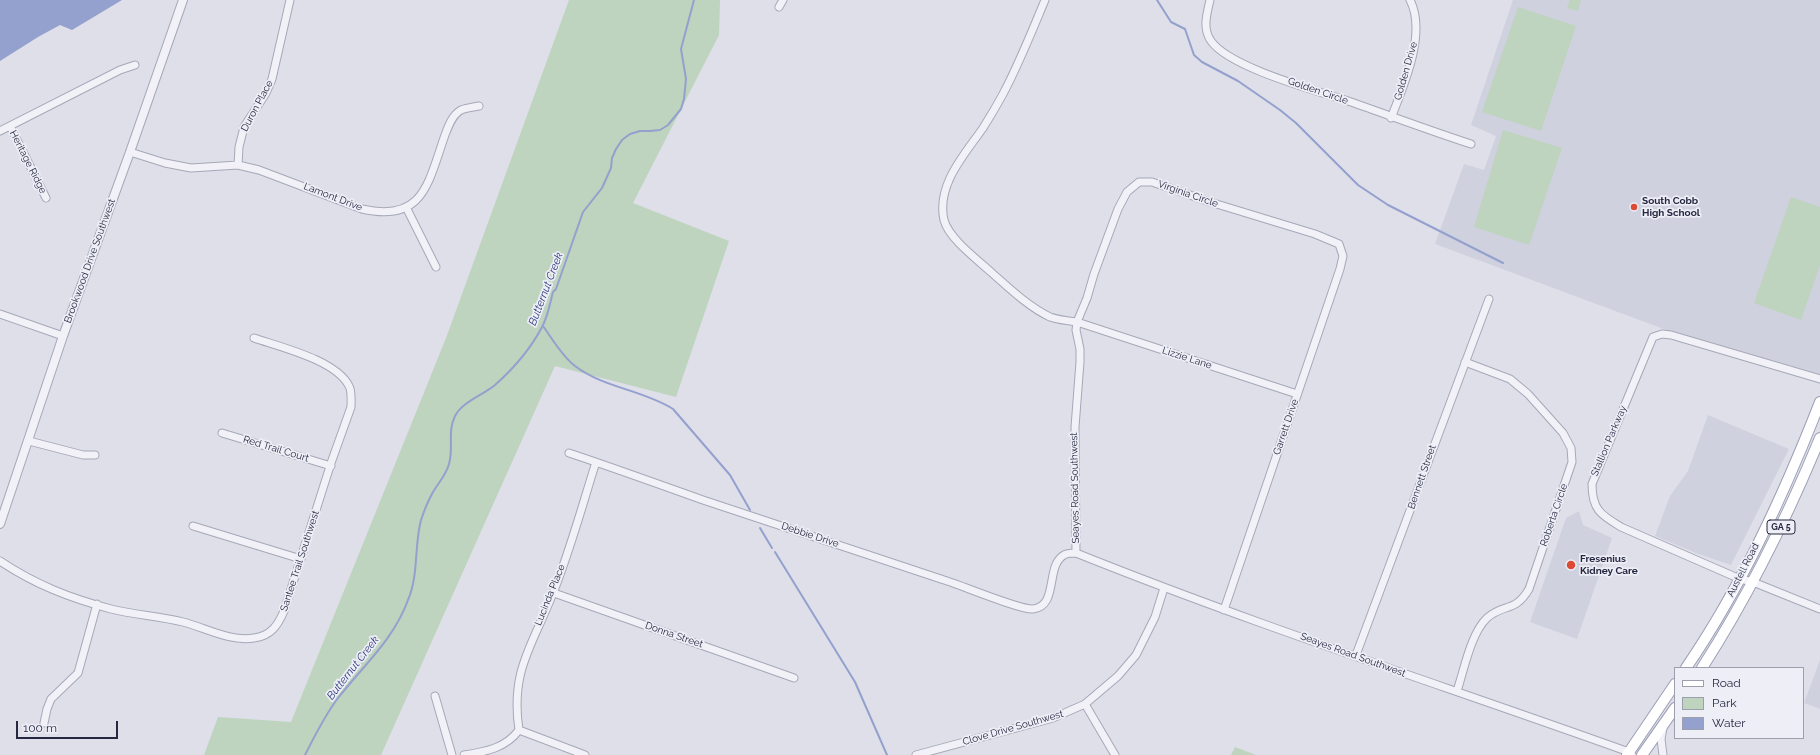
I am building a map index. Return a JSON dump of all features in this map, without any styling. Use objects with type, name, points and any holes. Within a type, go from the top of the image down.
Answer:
[{"type":"main road","name":"Austell Road","points":[[1687,667],[1740,579],[1778,501],[1820,402]]},
{"type":"main road","name":"Austell Road","points":[[1703,667],[1738,611],[1753,582],[1784,521],[1820,438]]},
{"type":"main road","points":[[1630,754],[1674,686]]},
{"type":"main road","points":[[1642,755],[1674,709]]},
{"type":"street","name":"Brookwood Drive Southwest","points":[[0,524],[63,336],[130,152],[182,0]]},
{"type":"street","name":"Duron Place","points":[[238,165],[239,147],[244,127],[266,93],[272,79],[290,0]]},
{"type":"street","points":[[1045,0],[1003,93],[953,172],[944,192],[943,211],[944,221],[958,242],[1014,292],[1050,316],[1077,322]]},
{"type":"street","name":"Golden Circle","points":[[1210,0],[1205,24],[1206,33],[1214,45],[1226,54],[1257,69],[1391,118],[1471,144]]},
{"type":"street","name":"Golden Drive","points":[[1391,118],[1415,44],[1416,15],[1410,0]]},
{"type":"street","points":[[0,131],[120,70],[135,65]]},
{"type":"street","points":[[436,267],[407,208],[414,202],[427,185],[448,125],[461,110],[479,106]]},
{"type":"street","name":"Heritage Ridge","points":[[10,126],[46,198]]},
{"type":"street","name":"Lamont Drive","points":[[130,152],[165,163],[191,168],[238,165],[259,170],[362,209],[384,213],[407,208]]},
{"type":"street","name":"Virginia Circle","points":[[1077,322],[1087,298],[1094,274],[1118,209],[1127,192],[1139,182],[1152,182],[1210,202],[1315,234],[1338,244]]},
{"type":"street","name":"Garrett Drive","points":[[1224,610],[1340,269],[1343,256],[1338,244]]},
{"type":"street","name":"Bennett Street","points":[[1356,655],[1489,299]]},
{"type":"street","points":[[0,314],[63,336]]},
{"type":"street","name":"Lizzie Lane","points":[[1077,322],[1297,394]]},
{"type":"street","name":"Seayes Road Southwest","points":[[1077,322],[1076,330],[1080,349],[1080,362],[1075,427],[1076,553],[1224,610],[1356,655],[1630,754]]},
{"type":"street","name":"Stallion Parkway","points":[[1820,379],[1671,335],[1662,334],[1653,337],[1592,484],[1592,496],[1596,508],[1604,517],[1621,528],[1740,579],[1753,582],[1820,609]]},
{"type":"street","name":"Santee Trail Southwest","points":[[0,561],[26,578],[52,590],[112,609],[183,622],[226,636],[242,639],[264,636],[274,630],[280,620],[351,407],[350,386],[339,373],[328,367],[304,356],[254,338]]},
{"type":"street","name":"Roberta Circle","points":[[1457,691],[1474,638],[1481,624],[1491,615],[1520,602],[1529,589],[1572,462],[1571,448],[1563,433],[1528,394],[1510,379],[1465,362]]},
{"type":"street","name":"Red Trail Court","points":[[222,433],[331,466]]},
{"type":"street","points":[[29,441],[83,455],[95,454]]},
{"type":"street","name":"Debbie Drive","points":[[569,454],[957,584],[1022,608],[1030,609],[1040,607],[1048,596],[1055,567],[1059,560],[1065,554],[1076,553]]},
{"type":"street","name":"Lucinda Place","points":[[519,730],[517,692],[522,665],[554,593],[596,462]]},
{"type":"street","points":[[193,526],[301,559]]},
{"type":"street","name":"Clove Drive Southwest","points":[[916,755],[1053,718],[1085,704],[1118,676],[1136,655],[1155,617],[1164,588]]},
{"type":"street","name":"Donna Street","points":[[554,593],[794,678]]},
{"type":"street","points":[[44,723],[47,709],[52,700],[78,673],[97,604]]},
{"type":"street","points":[[435,696],[452,755]]},
{"type":"street","points":[[1085,704],[1116,755]]},
{"type":"street","points":[[1663,755],[1661,739],[1664,723]]},
{"type":"street","points":[[464,755],[500,747],[513,739],[519,730],[585,755]]},
{"type":"shaded area","name":"South Cobb High School","points":[[1513,0],[1820,0],[1820,381],[1747,360],[1435,244],[1464,164],[1484,170],[1496,136],[1471,125]]},
{"type":"shaded area","points":[[1708,415],[1789,449],[1731,565],[1696,553],[1655,536],[1670,496],[1688,471]]},
{"type":"shaded area","points":[[1579,511],[1583,525],[1612,538],[1577,639],[1530,622],[1566,518]]},
{"type":"shaded area","points":[[1820,660],[1820,709],[1804,703]]},
{"type":"green space","points":[[569,0],[720,0],[719,35],[633,203],[729,241],[676,397],[555,366],[381,755],[204,755],[218,717],[291,722],[446,338]]},
{"type":"green space","points":[[1570,0],[1581,0],[1578,11],[1567,8]]},
{"type":"green space","points":[[1518,7],[1576,26],[1541,131],[1482,112]]},
{"type":"green space","points":[[1503,130],[1562,148],[1529,245],[1474,227]]},
{"type":"green space","points":[[1791,197],[1820,207],[1820,265],[1801,320],[1754,303]]},
{"type":"green space","points":[[1235,747],[1256,755],[1231,755]]},
{"type":"water","points":[[0,0],[122,0],[72,30],[60,25],[0,61]]},
{"type":"waterway","name":"Butternut Creek","points":[[305,755],[320,725],[333,705],[377,652],[395,627],[402,614],[414,580],[421,520],[431,495],[448,468],[451,452],[451,428],[455,416],[458,411],[473,399],[490,389],[502,379],[521,358],[538,335],[549,310],[553,292],[556,289],[583,212],[602,188],[611,168],[612,158],[622,140],[630,134],[640,131],[660,130],[668,125],[681,109],[684,99],[686,79],[681,49],[694,0]]},
{"type":"waterway","points":[[1157,0],[1171,22],[1185,29],[1194,55],[1202,62],[1238,81],[1280,110],[1296,123],[1358,185],[1388,205],[1503,263]]},
{"type":"waterway","points":[[543,326],[558,348],[575,366],[598,379],[649,397],[673,409],[730,475],[750,510]]},
{"type":"waterway","points":[[760,528],[772,548]]},
{"type":"waterway","points":[[775,552],[855,682],[887,755]]},
{"type":"place","name":"South Cobb High School","points":[[1634,207]]},
{"type":"place","name":"Fresenius Kidney Care","points":[[1571,565]]}]
